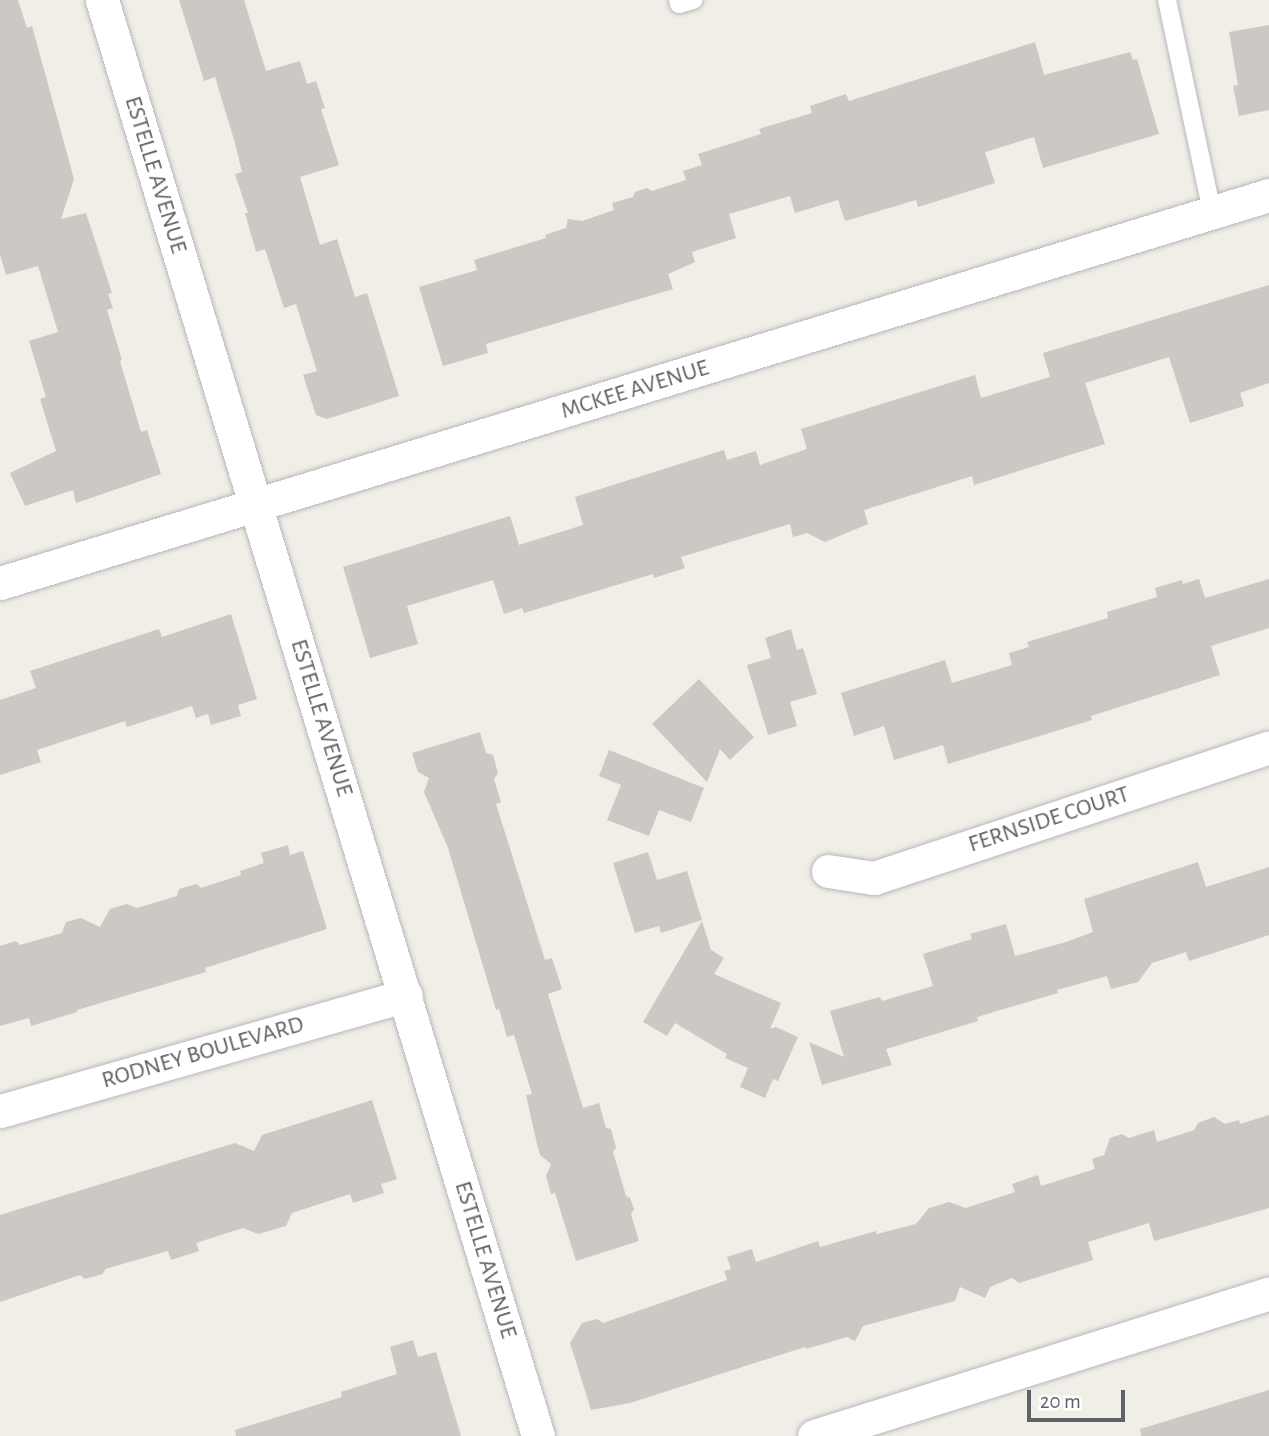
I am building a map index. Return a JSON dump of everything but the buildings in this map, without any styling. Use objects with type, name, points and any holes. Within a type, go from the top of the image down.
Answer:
[{"type":"street","name":"ESTELLE AVENUE","points":[[102,0],[538,1436]]},
{"type":"street","name":"MCKEE AVENUE","points":[[0,583],[1269,195]]},
{"type":"street","name":"FERNSIDE COURT","points":[[828,870],[874,878],[1269,747]]},
{"type":"street","name":"RODNEY BOULEVARD","points":[[0,1111],[406,995]]},
{"type":"street","points":[[814,1436],[1269,1293]]},
{"type":"lane","points":[[678,0],[679,4],[693,0]]},
{"type":"lane","points":[[1167,0],[1212,212]]}]
